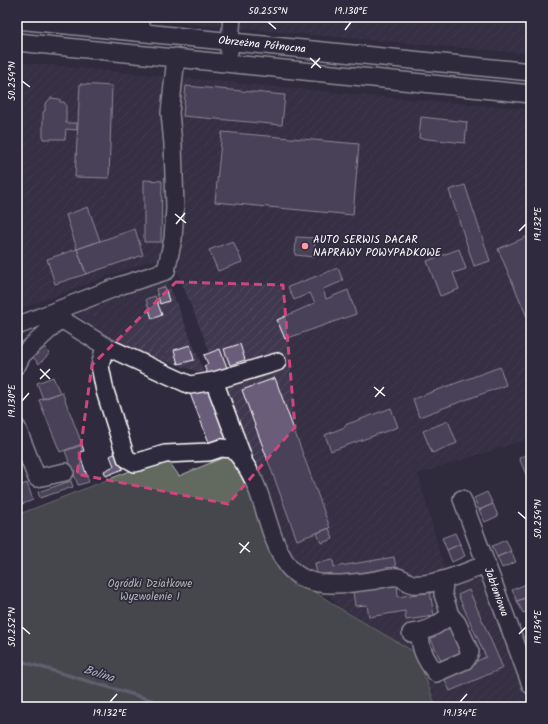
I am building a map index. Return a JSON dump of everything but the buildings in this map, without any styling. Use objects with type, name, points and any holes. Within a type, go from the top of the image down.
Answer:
[{"type":"street","points":[[228,62],[232,17]]},
{"type":"street","name":"Obrzeżna Północna","points":[[17,20],[140,25],[229,41],[531,72]]},
{"type":"street","name":"Obrzeżna Północna","points":[[17,42],[228,62],[531,94]]},
{"type":"street","points":[[17,326],[58,316],[122,285],[166,271],[173,239],[175,208],[173,144],[170,113],[176,57]]},
{"type":"street","points":[[58,316],[105,346],[190,385],[214,381],[277,362]]},
{"type":"street","points":[[17,365],[22,355],[58,316]]},
{"type":"street","points":[[105,346],[100,366],[105,392],[126,458],[136,463],[165,454],[209,452],[221,448],[233,449],[252,473],[279,549],[287,564],[296,574],[322,584],[344,585],[397,576],[414,584],[444,580],[486,564]]},
{"type":"street","points":[[214,381],[243,460]]},
{"type":"street","points":[[17,428],[37,478],[64,472]]},
{"type":"street","name":"Jabłoniowa","points":[[462,500],[531,685]]},
{"type":"street","points":[[444,580],[443,594],[450,615],[457,623],[470,652],[466,660],[436,673],[429,665],[416,633],[432,628],[450,615]]},
{"type":"path","points":[[186,707],[187,703]]},
{"type":"highlighted area","points":[[176,282],[283,285],[295,427],[228,504],[77,474],[92,365]]},
{"type":"shaded area","points":[[106,17],[531,17],[531,54]]},
{"type":"shaded area","points":[[17,62],[394,98],[531,109],[531,438],[418,474],[450,589],[479,576],[531,707],[436,707],[416,653],[344,611],[284,547],[247,444],[175,266],[152,260],[17,310]]},
{"type":"shaded area","points":[[167,279],[205,374],[120,346],[72,311]]},
{"type":"green space","name":"Ogródki Działkowe Wyzwolenie I","points":[[232,454],[274,549],[294,587],[303,584],[344,611],[416,653],[436,707],[17,707],[17,515],[166,457],[179,476]]},
{"type":"waterway","name":"Bolina","points":[[17,660],[175,707]]},
{"type":"place","name":"AUTO SERWIS DACAR NAPRAWY POWYPADKOWE","points":[[305,246]]}]
